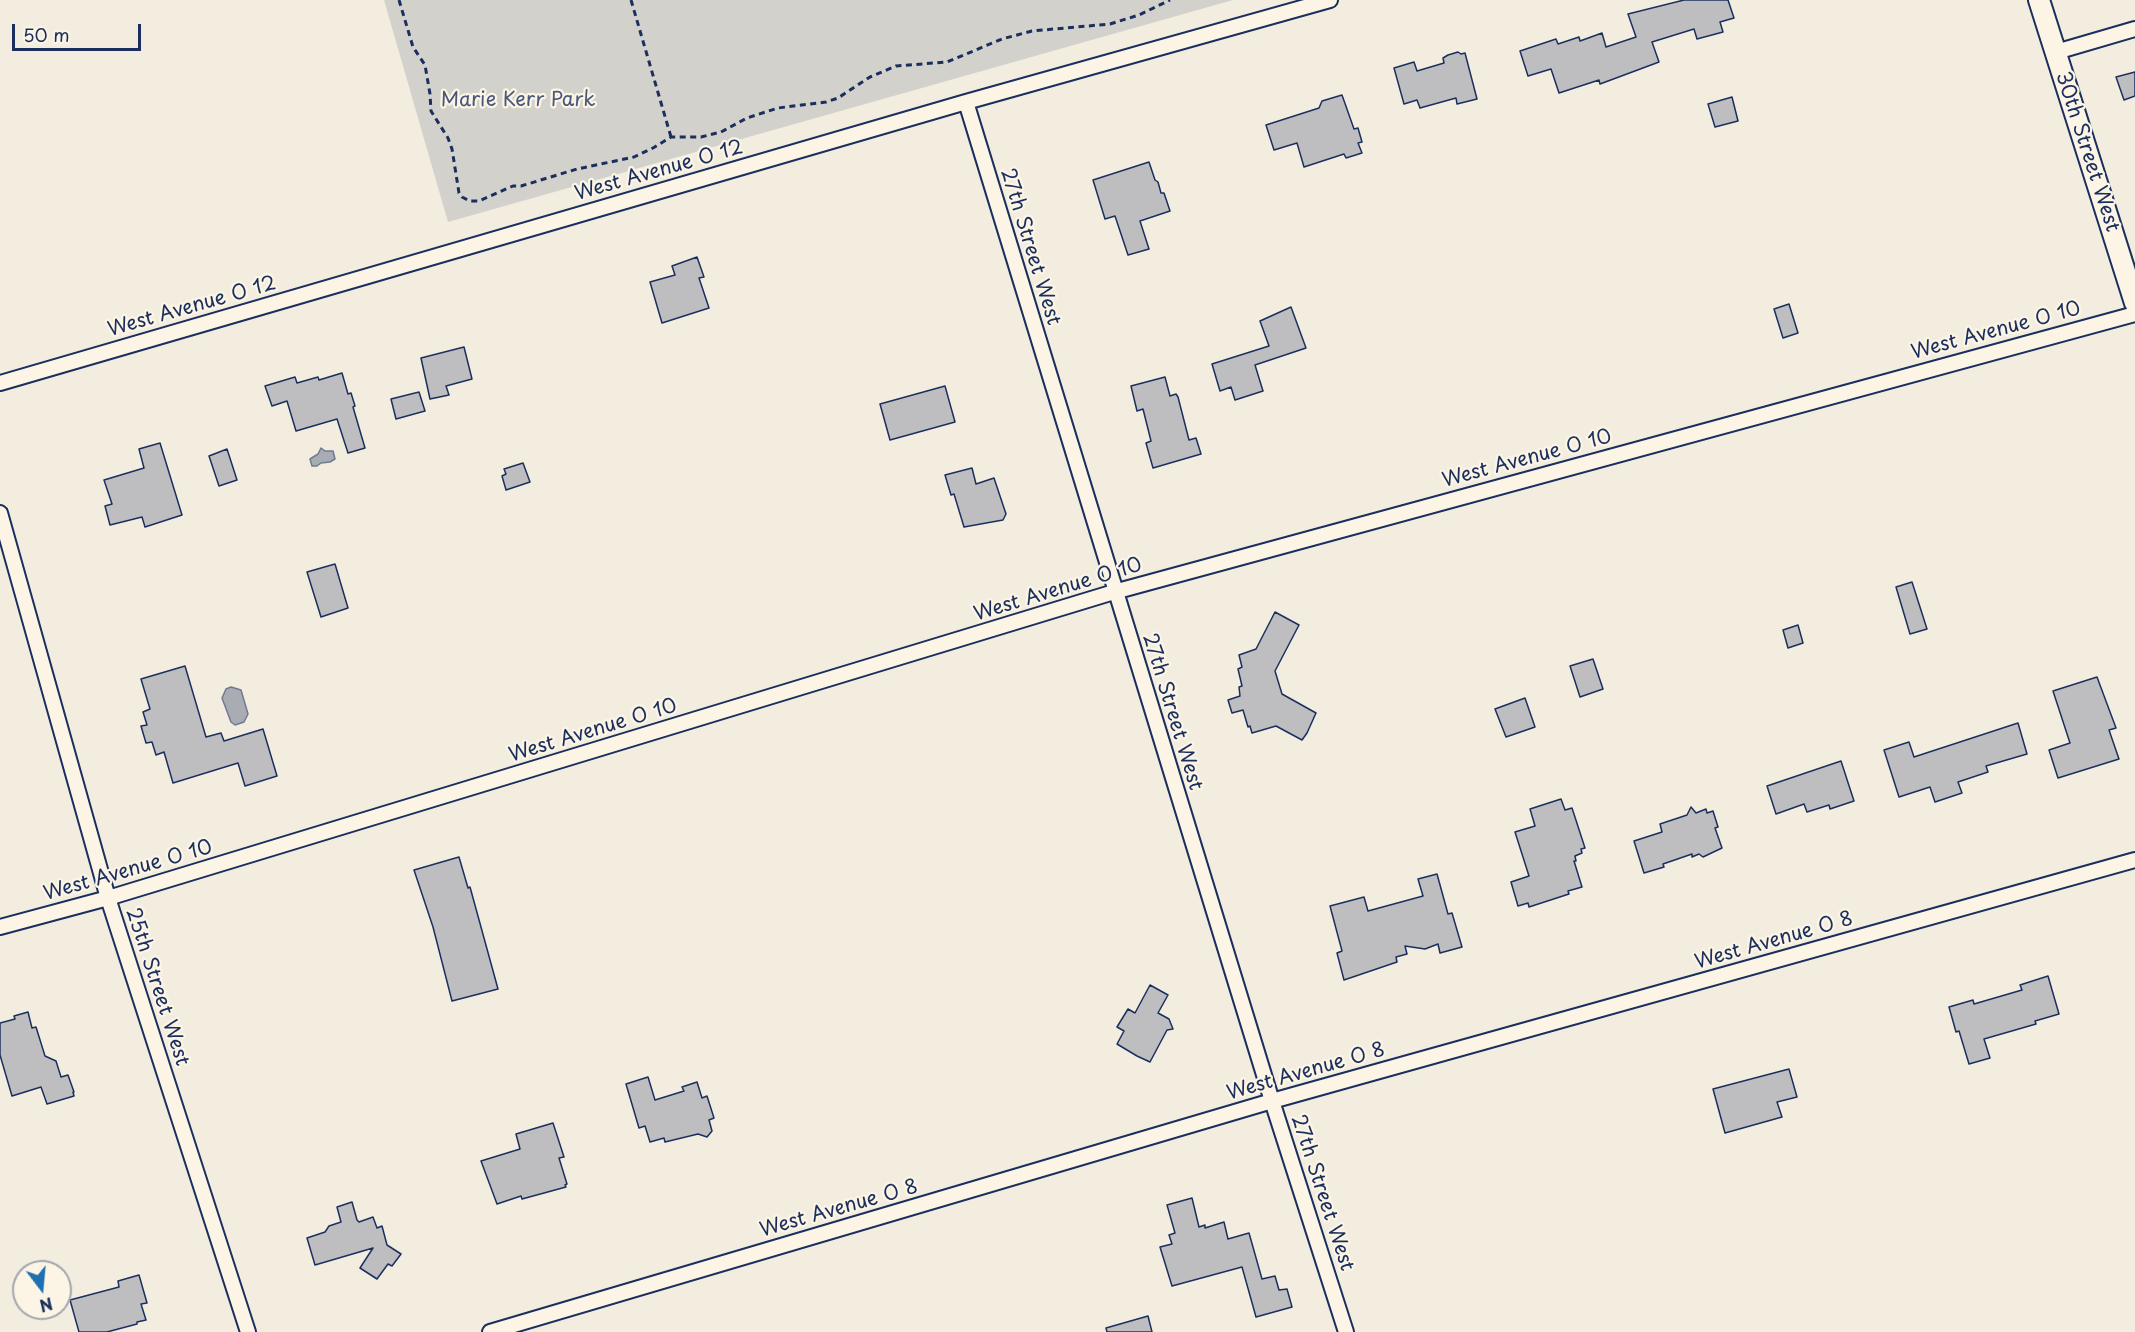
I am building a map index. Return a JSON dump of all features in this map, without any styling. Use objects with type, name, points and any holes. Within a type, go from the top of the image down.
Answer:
[{"type":"main road","name":"30th Street West","points":[[2039,0],[2135,303]]},
{"type":"street","name":"West Avenue O 12","points":[[0,383],[966,102],[1330,0]]},
{"type":"street","points":[[2055,52],[2135,29]]},
{"type":"street","name":"27th Street West","points":[[966,102],[1114,592],[1346,1332]]},
{"type":"street","name":"West Avenue O 10","points":[[0,927],[108,898],[1114,592],[2135,314]]},
{"type":"street","name":"25th Street West","points":[[0,513],[108,898],[248,1332]]},
{"type":"street","name":"West Avenue O 8","points":[[490,1332],[1272,1101],[2135,860]]},
{"type":"path","points":[[399,0],[413,47],[424,65],[431,111],[448,138],[452,149],[458,188],[462,197],[470,201],[478,201],[513,186],[521,186],[577,169],[644,153],[671,137],[701,137],[721,132],[747,118],[778,108],[826,102],[838,98],[870,77],[896,66],[947,62],[994,42],[1032,31],[1110,24],[1139,15],[1170,0]]},
{"type":"path","points":[[631,0],[671,137]]},
{"type":"green space","name":"Marie Kerr Park","points":[[384,0],[1233,0],[448,222]]},
{"type":"shaded area","points":[[321,448],[325,451],[333,451],[335,459],[312,466],[310,459],[318,454]]},
{"type":"shaded area","points":[[231,687],[241,690],[248,714],[244,722],[235,725],[231,722],[222,698],[226,689]]},
{"type":"building","points":[[1684,0],[1728,0],[1734,18],[1720,22],[1723,32],[1697,39],[1694,29],[1652,42],[1659,62],[1600,84],[1599,80],[1559,93],[1551,69],[1528,76],[1520,51],[1556,39],[1558,44],[1579,37],[1580,41],[1602,33],[1606,47],[1636,37],[1628,14]]},
{"type":"building","points":[[1458,52],[1465,53],[1477,99],[1457,104],[1456,98],[1420,108],[1417,100],[1404,104],[1394,68],[1414,62],[1417,71],[1444,63],[1443,58]]},
{"type":"building","points":[[2135,72],[2135,96],[2124,100],[2116,77]]},
{"type":"building","points":[[1342,95],[1354,129],[1358,128],[1362,142],[1358,143],[1362,153],[1346,158],[1344,154],[1304,167],[1297,143],[1274,150],[1266,125],[1319,108],[1322,101]]},
{"type":"building","points":[[1732,97],[1738,121],[1715,127],[1708,104]]},
{"type":"building","points":[[1149,162],[1170,211],[1140,221],[1149,249],[1128,255],[1115,216],[1105,219],[1093,180]]},
{"type":"building","points":[[697,257],[704,277],[699,278],[709,308],[662,323],[650,282],[675,275],[672,266]]},
{"type":"building","points":[[1789,304],[1798,333],[1783,338],[1774,309]]},
{"type":"building","points":[[1291,307],[1306,348],[1255,365],[1263,391],[1235,400],[1231,387],[1220,391],[1212,364],[1269,346],[1260,321]]},
{"type":"building","points":[[464,347],[472,379],[446,386],[449,395],[430,399],[421,358]]},
{"type":"building","points":[[342,373],[348,394],[351,393],[355,406],[353,407],[365,448],[348,453],[337,419],[296,431],[287,401],[272,406],[265,386],[295,377],[297,383],[318,377],[319,380]]},
{"type":"building","points":[[1165,377],[1170,396],[1176,394],[1178,397],[1189,440],[1196,438],[1201,454],[1153,468],[1146,443],[1151,441],[1143,409],[1137,411],[1131,386]]},
{"type":"building","points":[[945,386],[955,422],[890,440],[880,404]]},
{"type":"building","points":[[419,392],[425,411],[396,419],[391,399]]},
{"type":"building","points":[[160,443],[182,515],[145,527],[142,517],[110,525],[105,506],[112,504],[104,480],[144,468],[139,449]]},
{"type":"building","points":[[227,449],[237,480],[219,486],[209,456]]},
{"type":"building","points":[[523,463],[530,482],[506,490],[502,476],[506,474],[504,469]]},
{"type":"building","points":[[972,468],[976,484],[994,478],[1006,514],[1003,520],[964,527],[954,494],[951,495],[945,475]]},
{"type":"building","points":[[335,564],[348,608],[321,617],[307,572]]},
{"type":"building","points":[[1912,582],[1927,629],[1910,634],[1896,587]]},
{"type":"building","points":[[1275,612],[1299,625],[1275,671],[1282,694],[1316,713],[1302,740],[1276,726],[1252,733],[1243,710],[1232,713],[1228,700],[1240,696],[1239,687],[1242,686],[1238,669],[1242,667],[1239,655],[1256,649]]},
{"type":"building","points":[[1798,625],[1803,643],[1788,648],[1783,630]]},
{"type":"building","points":[[1593,659],[1603,689],[1580,697],[1570,666]]},
{"type":"building","points":[[185,666],[206,737],[221,733],[224,741],[263,729],[277,776],[245,786],[238,763],[173,783],[164,752],[156,755],[152,742],[146,743],[141,726],[147,725],[143,712],[150,709],[141,679]]},
{"type":"building","points":[[2097,677],[2116,728],[2109,730],[2119,759],[2058,778],[2049,750],[2070,743],[2053,691]]},
{"type":"building","points":[[1525,698],[1535,727],[1506,737],[1495,709]]},
{"type":"building","points":[[2018,723],[2027,754],[1986,766],[1988,772],[1958,782],[1962,793],[1935,802],[1930,787],[1899,797],[1884,750],[1909,742],[1914,757]]},
{"type":"building","points":[[1841,761],[1854,801],[1830,809],[1829,805],[1807,812],[1804,804],[1776,814],[1767,786]]},
{"type":"building","points":[[1561,799],[1565,810],[1572,808],[1585,848],[1581,849],[1582,853],[1575,856],[1576,861],[1574,861],[1582,887],[1568,891],[1569,894],[1529,907],[1528,903],[1518,906],[1511,882],[1529,876],[1515,832],[1535,826],[1530,809]]},
{"type":"building","points":[[1691,807],[1696,813],[1706,809],[1707,813],[1713,811],[1718,827],[1715,828],[1722,848],[1703,857],[1699,854],[1692,857],[1692,854],[1644,873],[1634,841],[1662,832],[1660,824],[1687,815]]},
{"type":"building","points":[[459,857],[468,888],[470,887],[498,989],[452,1001],[433,927],[414,870]]},
{"type":"building","points":[[1437,874],[1448,914],[1452,913],[1462,947],[1440,953],[1438,944],[1425,949],[1405,946],[1407,954],[1396,957],[1397,962],[1344,980],[1337,953],[1342,951],[1330,906],[1364,897],[1368,911],[1423,896],[1418,879]]},
{"type":"building","points":[[2048,976],[2059,1014],[2035,1021],[2036,1024],[1984,1039],[1990,1058],[1969,1064],[1949,1007],[1973,1000],[1974,1004],[2022,990],[2020,985]]},
{"type":"building","points":[[1150,985],[1168,995],[1158,1013],[1169,1019],[1173,1029],[1167,1030],[1150,1062],[1117,1044],[1124,1031],[1117,1027],[1128,1009],[1135,1013]]},
{"type":"building","points":[[28,1012],[32,1028],[36,1027],[45,1056],[56,1061],[61,1077],[68,1075],[74,1096],[47,1104],[41,1087],[12,1096],[0,1055],[0,1023]]},
{"type":"building","points":[[1789,1069],[1797,1097],[1777,1102],[1782,1117],[1725,1133],[1713,1089]]},
{"type":"building","points":[[648,1077],[655,1100],[684,1091],[682,1087],[697,1082],[702,1098],[707,1096],[714,1118],[709,1120],[712,1131],[707,1137],[698,1134],[665,1142],[664,1138],[650,1142],[645,1126],[639,1128],[626,1084]]},
{"type":"building","points":[[553,1123],[564,1157],[559,1158],[566,1187],[522,1199],[521,1196],[497,1204],[481,1161],[520,1149],[516,1134]]},
{"type":"building","points":[[1192,1198],[1199,1227],[1205,1225],[1205,1228],[1224,1222],[1228,1239],[1249,1233],[1262,1279],[1275,1276],[1279,1290],[1287,1289],[1292,1307],[1256,1317],[1242,1267],[1172,1286],[1160,1247],[1172,1244],[1169,1235],[1175,1233],[1167,1205]]},
{"type":"building","points":[[352,1202],[357,1220],[359,1222],[373,1217],[377,1228],[382,1226],[387,1245],[401,1254],[392,1266],[388,1264],[377,1279],[360,1268],[373,1248],[315,1265],[307,1238],[325,1232],[329,1226],[341,1222],[337,1207]]},
{"type":"building","points":[[139,1275],[147,1303],[141,1304],[146,1320],[107,1332],[79,1332],[72,1299],[119,1287],[118,1281]]},
{"type":"building","points":[[1148,1316],[1152,1332],[1107,1332],[1106,1328]]}]
